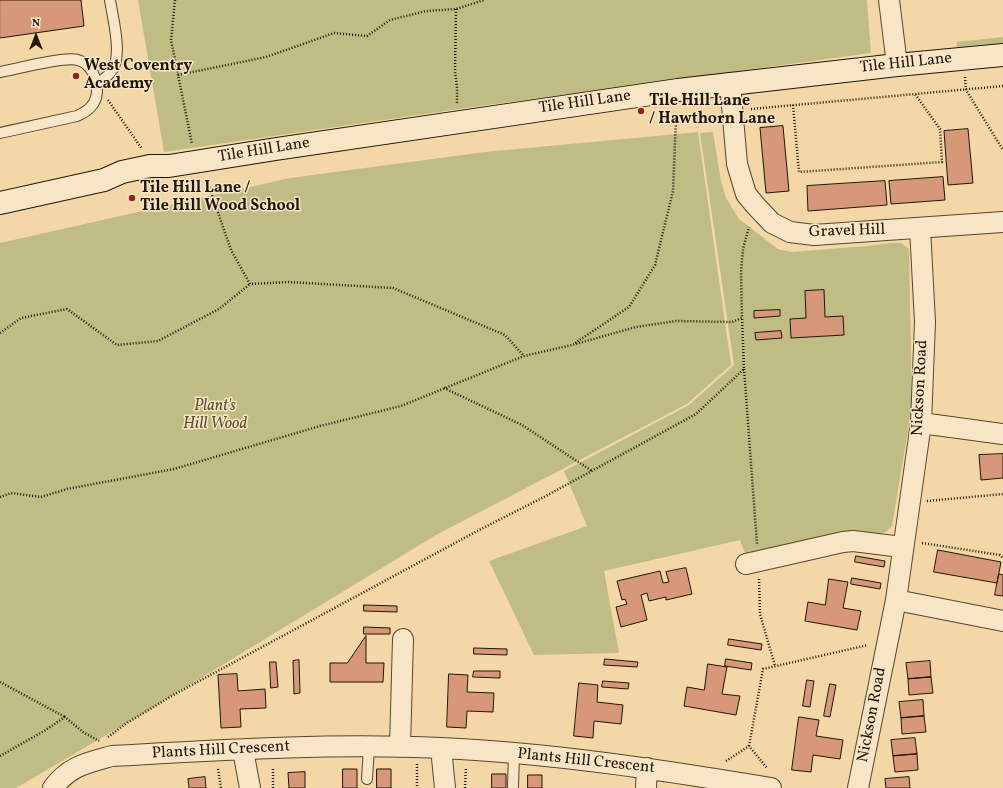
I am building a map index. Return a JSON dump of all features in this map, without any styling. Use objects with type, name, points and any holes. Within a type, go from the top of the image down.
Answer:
[{"type":"main road","name":"Tile Hill Lane","points":[[0,203],[104,180],[122,172],[143,167],[169,166],[462,121],[730,83],[1003,55]]},
{"type":"street","points":[[889,0],[897,65]]},
{"type":"street","name":"Gravel Hill","points":[[730,83],[737,164],[746,194],[772,223],[790,232],[814,236],[1003,222]]},
{"type":"street","name":"Nickson Road","points":[[858,788],[896,600],[921,423],[925,322],[920,228]]},
{"type":"street","points":[[921,423],[1003,434]]},
{"type":"street","points":[[752,563],[843,542],[853,541],[903,544]]},
{"type":"street","points":[[896,600],[1003,621]]},
{"type":"street","points":[[403,639],[408,748]]},
{"type":"street","name":"Plants Hill Crescent","points":[[53,788],[61,777],[82,764],[112,756],[333,747],[441,748],[647,768],[712,778],[771,781]]},
{"type":"street","points":[[441,748],[445,788]]},
{"type":"street","points":[[243,750],[250,788]]},
{"type":"street","points":[[646,788],[647,768]]},
{"type":"lane","points":[[97,84],[112,70],[117,61],[118,52],[110,0]]},
{"type":"lane","points":[[0,72],[66,59],[78,60],[88,65],[94,74],[97,84],[96,96],[93,105],[86,112],[77,116],[0,133]]},
{"type":"lane","points":[[367,779],[369,747]]},
{"type":"lane","points":[[513,786],[514,754]]},
{"type":"path","points":[[175,0],[171,40],[193,150]]},
{"type":"path","points":[[178,75],[266,57],[334,33],[367,36],[390,20],[426,11],[456,10],[484,0]]},
{"type":"path","points":[[456,10],[455,71],[457,105]]},
{"type":"path","points":[[953,59],[955,72],[964,71],[966,90],[1003,150]]},
{"type":"path","points":[[97,84],[143,149]]},
{"type":"path","points":[[732,110],[1003,86]]},
{"type":"path","points":[[793,105],[799,172],[942,162],[940,129],[915,94]]},
{"type":"path","points":[[572,345],[629,306],[655,265],[672,191],[676,118]]},
{"type":"path","points":[[207,181],[231,250],[250,284]]},
{"type":"path","points":[[755,205],[744,249],[741,272],[752,563],[760,614],[775,666]]},
{"type":"path","points":[[0,333],[21,318],[67,309],[117,345],[158,341],[219,309],[250,284],[288,282],[392,288],[505,335],[524,356]]},
{"type":"path","points":[[0,497],[11,493],[41,497],[67,489],[174,469],[320,426],[401,406],[524,356],[572,345],[636,327],[676,321],[732,322],[742,318]]},
{"type":"path","points":[[106,738],[127,723],[175,694],[696,414],[744,369]]},
{"type":"path","points":[[443,388],[522,425],[592,471]]},
{"type":"path","points":[[909,503],[1003,494]]},
{"type":"path","points":[[903,544],[1000,556],[1003,558]]},
{"type":"path","points":[[771,781],[749,746],[763,670],[872,644],[886,648]]},
{"type":"path","points":[[0,682],[65,717],[83,732],[101,742]]},
{"type":"path","points":[[0,756],[44,731],[65,717]]},
{"type":"path","points":[[712,778],[714,769],[749,746]]},
{"type":"path","points":[[408,748],[417,788]]},
{"type":"green space","points":[[138,0],[867,0],[871,53],[466,108],[164,152]]},
{"type":"green space","points":[[1003,37],[1003,43],[957,47],[957,42]]},
{"type":"green space","name":"Plant's Hill Wood","points":[[698,132],[731,365],[687,404],[436,535],[127,723],[16,788],[0,788],[0,243],[290,178],[485,152]]},
{"type":"green space","points":[[713,132],[721,181],[726,198],[739,219],[778,249],[791,252],[901,243],[909,249],[912,406],[892,526],[887,531],[876,536],[857,531],[841,531],[746,556],[740,540],[604,571],[619,653],[534,655],[489,561],[587,526],[564,471],[689,405],[734,365],[700,133]]},
{"type":"building","points":[[0,0],[81,0],[84,26],[0,38]]},
{"type":"building","points":[[783,126],[789,191],[766,193],[760,128]]},
{"type":"building","points":[[968,129],[973,183],[948,185],[944,131]]},
{"type":"building","points":[[943,177],[945,200],[891,204],[889,181]]},
{"type":"building","points":[[885,181],[887,205],[808,211],[807,186]]},
{"type":"building","points":[[824,290],[825,317],[843,316],[844,335],[791,338],[790,319],[806,318],[805,291]]},
{"type":"building","points":[[780,310],[780,316],[754,318],[754,311]]},
{"type":"building","points":[[781,331],[782,338],[756,340],[755,333]]},
{"type":"building","points":[[1003,454],[1003,478],[981,480],[979,455]]},
{"type":"building","points":[[938,550],[1001,562],[997,583],[934,572]]},
{"type":"building","points":[[856,556],[885,561],[884,567],[855,562]]},
{"type":"building","points":[[686,568],[692,594],[666,600],[666,597],[649,601],[647,593],[641,595],[647,620],[621,627],[616,607],[627,604],[625,599],[622,600],[617,581],[660,571],[663,583],[669,582],[666,572]]},
{"type":"building","points":[[999,574],[1003,575],[1003,596],[995,595]]},
{"type":"building","points":[[852,578],[881,583],[880,589],[851,584]]},
{"type":"building","points":[[829,579],[848,582],[843,608],[861,611],[857,630],[805,621],[808,602],[825,605]]},
{"type":"building","points":[[364,605],[397,606],[397,612],[364,611]]},
{"type":"building","points":[[364,627],[390,628],[390,634],[364,634]]},
{"type":"building","points":[[366,636],[366,663],[384,663],[383,682],[330,682],[330,663],[347,663]]},
{"type":"building","points":[[729,639],[762,644],[761,650],[728,645]]},
{"type":"building","points":[[474,648],[507,649],[507,655],[474,654]]},
{"type":"building","points":[[605,659],[638,662],[637,667],[604,665]]},
{"type":"building","points":[[726,659],[752,663],[751,670],[725,666]]},
{"type":"building","points":[[299,660],[300,693],[294,694],[293,661]]},
{"type":"building","points":[[930,661],[931,677],[908,679],[906,663]]},
{"type":"building","points":[[270,662],[276,662],[278,687],[271,688]]},
{"type":"building","points":[[708,664],[727,667],[722,694],[740,696],[736,715],[684,706],[687,687],[704,690]]},
{"type":"building","points":[[474,671],[500,671],[500,678],[473,677]]},
{"type":"building","points":[[237,674],[238,691],[265,689],[266,708],[240,709],[241,727],[221,728],[218,675]]},
{"type":"building","points":[[449,674],[468,675],[467,692],[494,693],[493,712],[467,711],[466,728],[447,727]]},
{"type":"building","points":[[931,677],[933,693],[909,695],[908,679]]},
{"type":"building","points":[[807,680],[814,681],[810,707],[803,706]]},
{"type":"building","points":[[603,681],[629,683],[628,689],[602,687]]},
{"type":"building","points":[[579,683],[598,685],[597,702],[623,705],[621,724],[594,721],[593,738],[574,736]]},
{"type":"building","points":[[830,684],[836,685],[830,717],[824,716]]},
{"type":"building","points":[[923,700],[924,716],[901,718],[899,702]]},
{"type":"building","points":[[924,716],[926,732],[902,734],[901,718]]},
{"type":"building","points":[[799,717],[819,720],[816,736],[843,740],[840,759],[813,755],[811,772],[792,770]]},
{"type":"building","points":[[915,738],[917,754],[893,756],[891,740]]},
{"type":"building","points":[[917,754],[918,770],[895,772],[893,756]]},
{"type":"building","points":[[343,769],[357,769],[357,788],[343,788]]},
{"type":"building","points":[[377,769],[391,769],[391,788],[377,788]]},
{"type":"building","points":[[305,772],[305,788],[289,788],[288,773]]},
{"type":"building","points":[[492,774],[506,774],[506,788],[492,788]]},
{"type":"building","points":[[528,775],[542,775],[542,788],[528,788]]},
{"type":"building","points":[[205,777],[206,788],[189,788],[188,779]]},
{"type":"building","points":[[909,777],[910,788],[886,788],[885,779]]},
{"type":"place","name":"West Coventry Academy","points":[[76,76]]},
{"type":"place","name":"Tile Hill Lane / Hawthorn Lane","points":[[641,111]]},
{"type":"place","name":"Tile Hill Lane / Tile Hill Wood School","points":[[132,198]]}]
